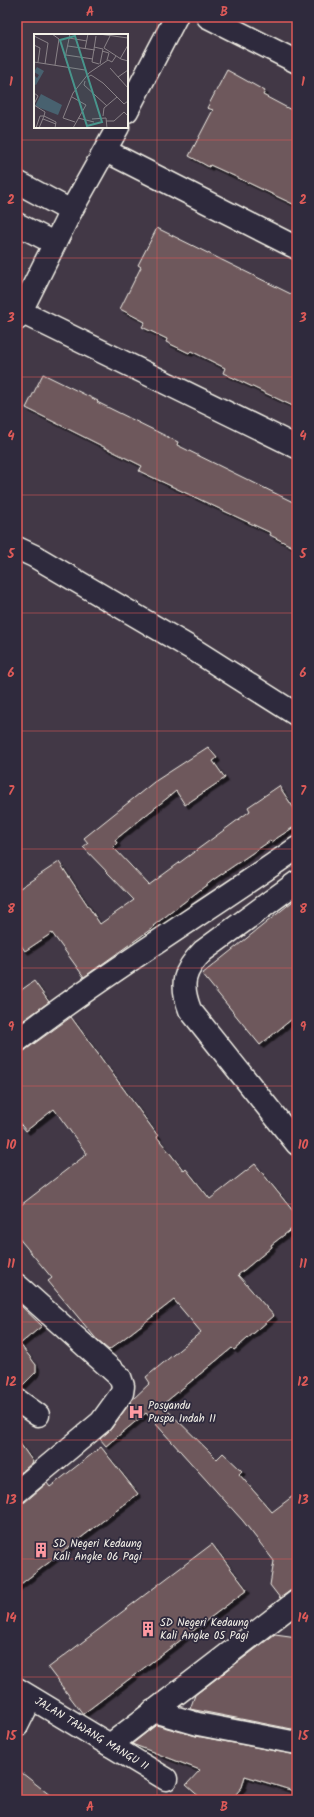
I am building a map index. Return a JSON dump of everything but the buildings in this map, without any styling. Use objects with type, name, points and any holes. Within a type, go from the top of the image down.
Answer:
[{"type":"street","points":[[128,109],[176,17]]},
{"type":"street","points":[[208,17],[297,62]]},
{"type":"street","points":[[118,128],[54,243],[19,316],[297,447]]},
{"type":"street","points":[[106,151],[297,248]]},
{"type":"street","points":[[17,182],[71,211]]},
{"type":"street","points":[[17,224],[54,243]]},
{"type":"street","points":[[17,548],[34,556],[196,651],[297,716]]},
{"type":"street","points":[[17,1041],[104,977],[158,943],[297,848]]},
{"type":"street","points":[[297,882],[203,951],[192,962],[185,979],[184,995],[190,1010],[297,1144]]},
{"type":"street","points":[[17,1285],[120,1377],[123,1386],[122,1393],[102,1422],[17,1492]]},
{"type":"street","points":[[17,1400],[38,1415]]},
{"type":"street","points":[[110,1745],[297,1602]]},
{"type":"street","points":[[17,1726],[24,1693]]},
{"type":"street","name":"JALAN TAWANG MANGU II","points":[[24,1693],[166,1778]]},
{"type":"street","points":[[153,1712],[198,1724],[297,1743]]},
{"type":"place","name":"Posyandu Puspa Indah II","points":[[136,1412]]},
{"type":"place","name":"SD Negeri Kedaung Kali Angke 06 Pagi","points":[[41,1550]]},
{"type":"place","name":"SD Negeri Kedaung Kali Angke 05 Pagi","points":[[148,1629]]}]
